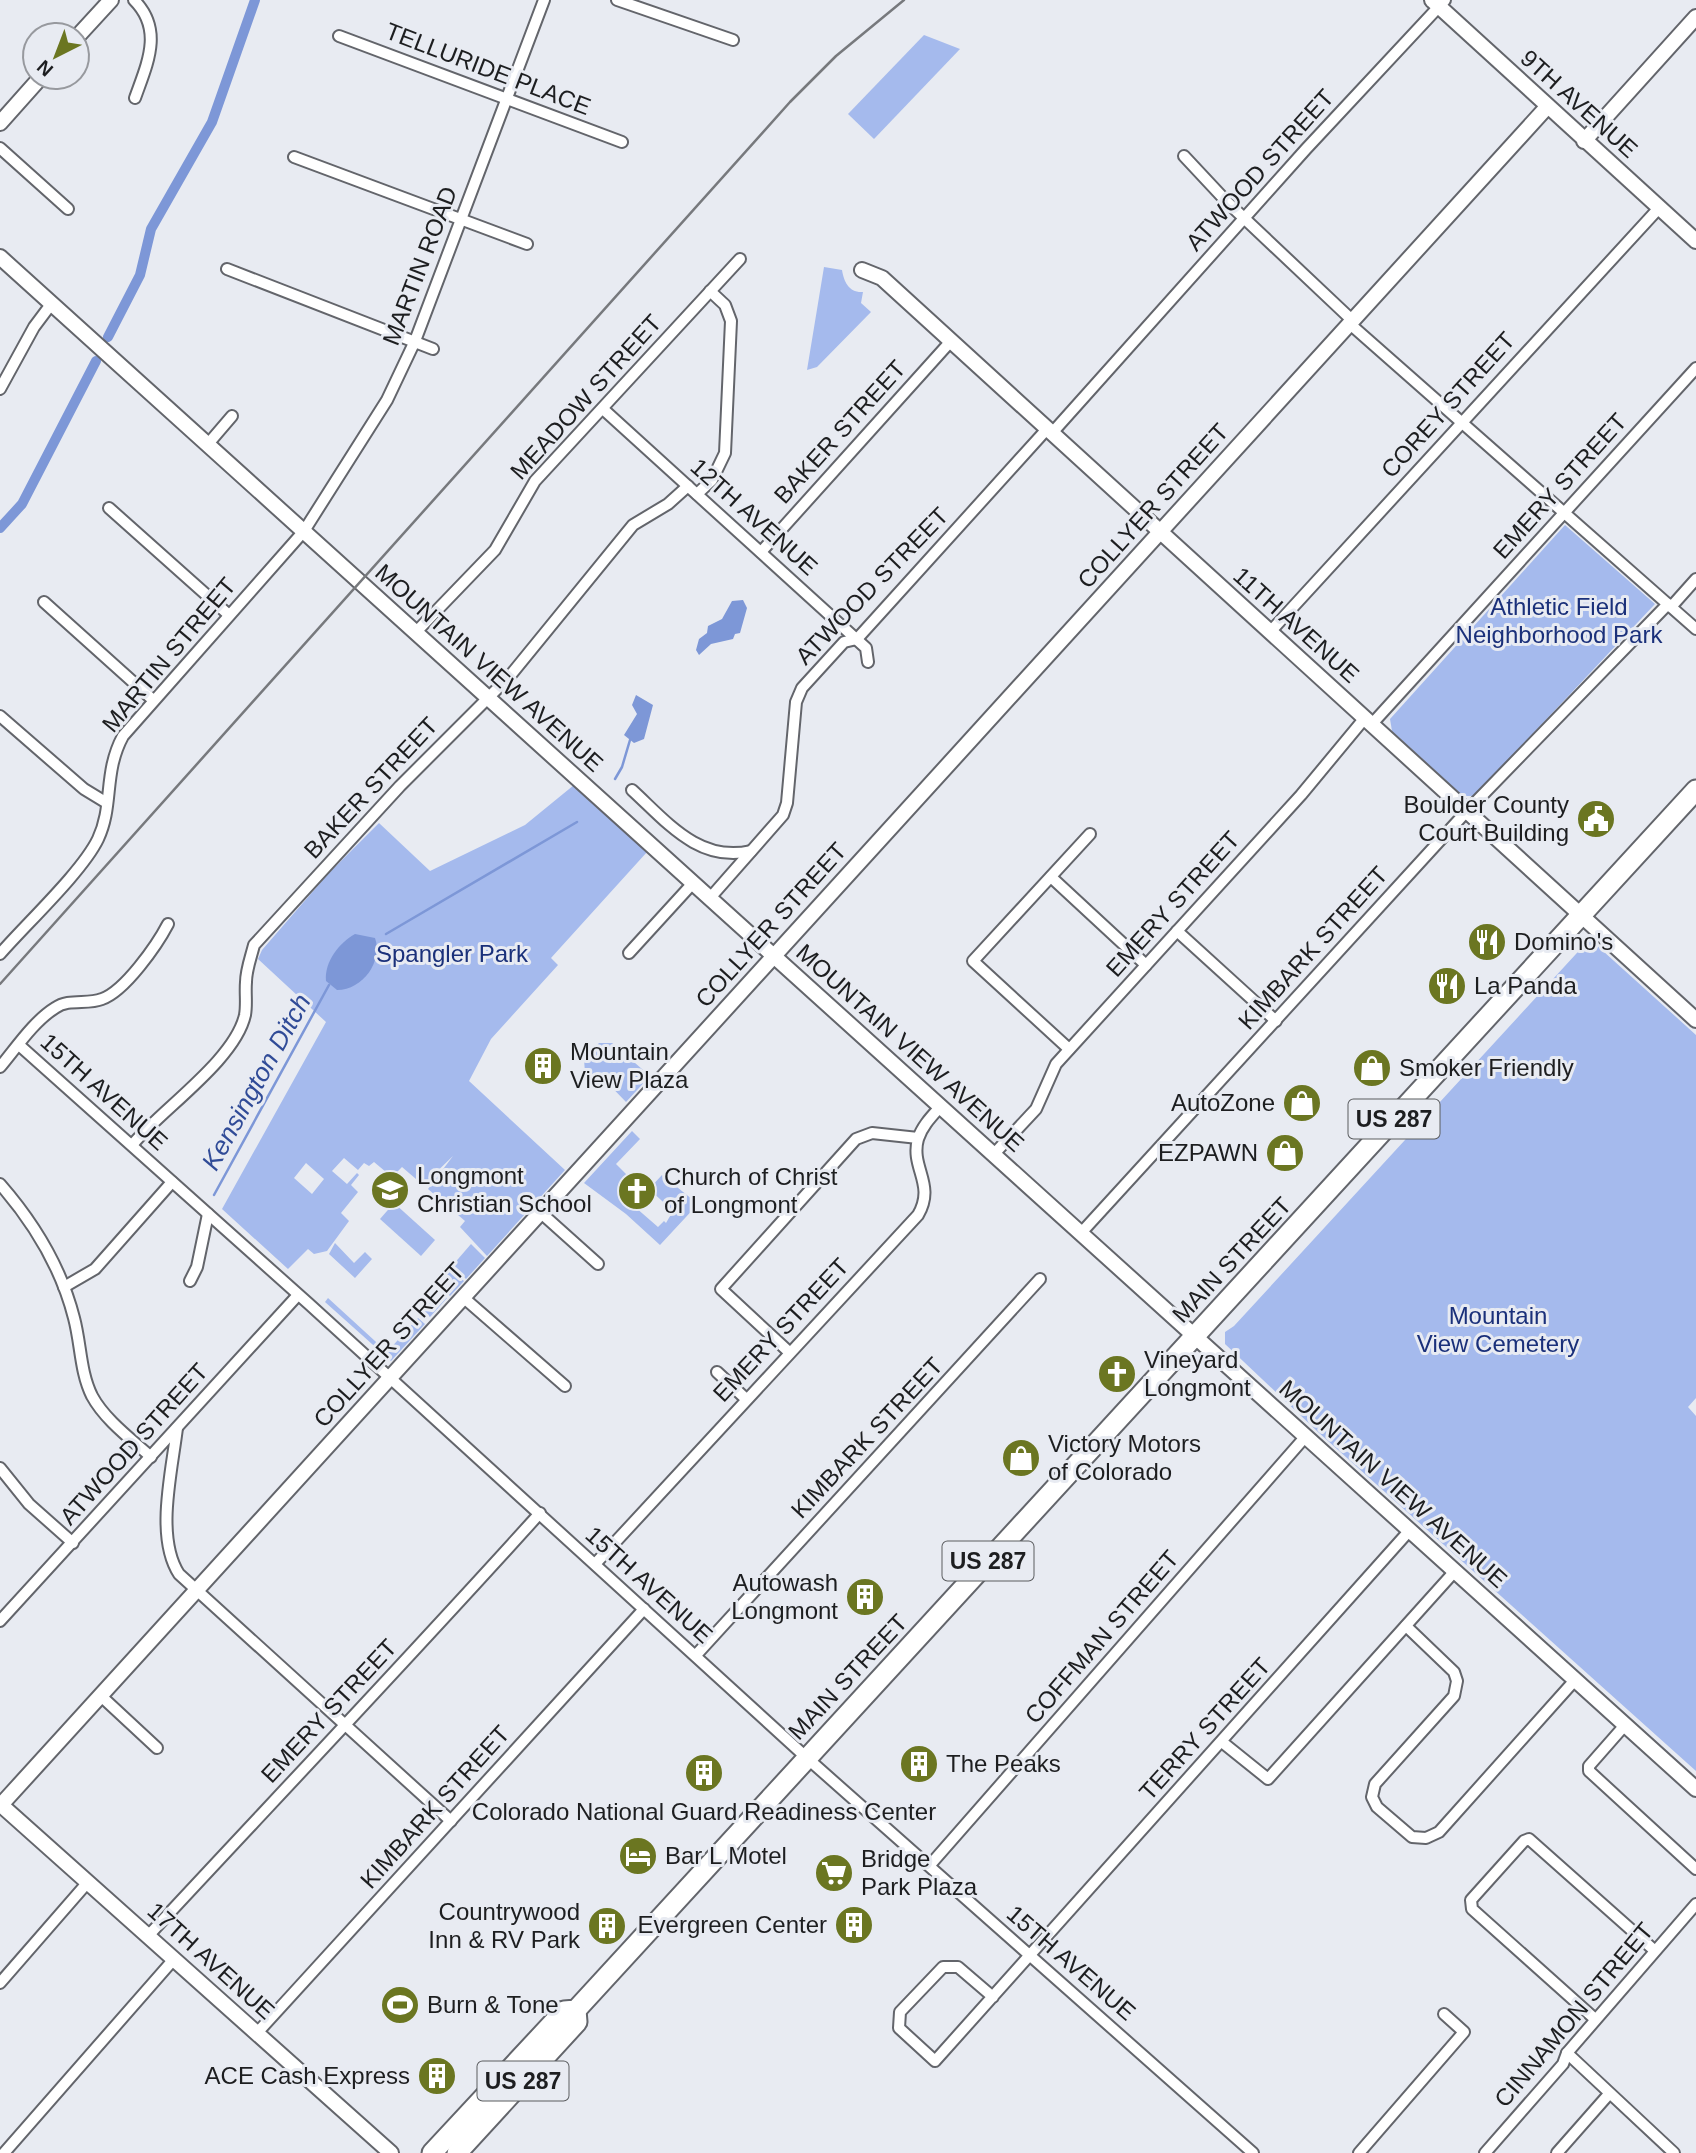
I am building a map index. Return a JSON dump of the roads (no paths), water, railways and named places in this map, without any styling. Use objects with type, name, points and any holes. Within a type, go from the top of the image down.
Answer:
[{"type":"highway","name":"MAIN STREET","points":[[432,2153],[564,2011],[576,2010],[1696,790]]},
{"type":"highway","name":"MAIN STREET","points":[[457,2153],[577,2022],[576,2010]]},
{"type":"street","points":[[91,22],[111,0]]},
{"type":"street","points":[[134,0],[145,11],[153,41],[135,98]]},
{"type":"street","name":"MARTIN ROAD","points":[[304,531],[387,400],[415,341],[544,0]]},
{"type":"street","points":[[617,0],[733,40]]},
{"type":"street","name":"9TH AVENUE","points":[[1438,2],[1547,107],[1696,241]]},
{"type":"street","name":"ATWOOD STREET","points":[[710,898],[782,815],[787,803],[793,718],[802,688],[844,642],[856,639],[1050,431],[1438,2]]},
{"type":"street","points":[[1584,141],[1696,17]]},
{"type":"street","name":"TELLURIDE PLACE","points":[[338,36],[622,142]]},
{"type":"street","points":[[0,123],[29,91]]},
{"type":"street","name":"COLLYER STREET","points":[[0,1805],[1547,107]]},
{"type":"street","points":[[0,148],[68,209]]},
{"type":"street","points":[[1184,156],[1352,322],[1696,629]]},
{"type":"street","points":[[294,157],[527,244]]},
{"type":"street","name":"COREY STREET","points":[[1270,632],[1659,208]]},
{"type":"street","name":"MOUNTAIN VIEW AVENUE","points":[[0,257],[1696,1789]]},
{"type":"street","name":"MEADOW STREET","points":[[416,632],[495,550],[535,481],[740,259]]},
{"type":"street","points":[[227,269],[433,349]]},
{"type":"street","name":"11TH AVENUE","points":[[862,270],[882,278],[1696,1020]]},
{"type":"street","points":[[697,494],[712,480],[725,453],[731,321],[728,310],[710,291]]},
{"type":"street","points":[[0,389],[34,327],[52,303]]},
{"type":"street","name":"BAKER STREET","points":[[761,552],[951,341]]},
{"type":"street","name":"EMERY STREET","points":[[994,1154],[1036,1110],[1056,1064],[1069,1049],[1696,368]]},
{"type":"street","name":"12TH AVENUE","points":[[603,408],[866,648],[868,662]]},
{"type":"street","points":[[208,444],[232,416]]},
{"type":"street","name":"BAKER STREET","points":[[133,1144],[152,1121],[172,1107],[228,1048],[245,1016],[246,978],[254,945],[487,697],[509,677],[633,525],[668,504],[688,486]]},
{"type":"street","points":[[109,508],[229,615]]},
{"type":"street","name":"MARTIN STREET","points":[[0,954],[87,858],[98,839],[107,803],[109,771],[114,752],[123,736],[152,699],[304,531]]},
{"type":"street","name":"KIMBARK STREET","points":[[1081,1233],[1466,812],[1696,579]]},
{"type":"street","points":[[44,602],[152,699]]},
{"type":"street","points":[[0,716],[84,789],[107,803]]},
{"type":"street","points":[[632,790],[687,840],[702,849],[736,854],[751,851]]},
{"type":"street","points":[[1069,1049],[973,961],[1090,834]]},
{"type":"street","points":[[1051,877],[1146,965]]},
{"type":"street","points":[[629,953],[693,883]]},
{"type":"street","points":[[0,1067],[54,1008],[74,1002],[99,1000],[111,994],[157,946],[168,923]]},
{"type":"street","points":[[1177,931],[1276,1021]]},
{"type":"street","name":"15TH AVENUE","points":[[19,1045],[133,1144],[807,1758],[1253,2153]]},
{"type":"street","points":[[789,1352],[721,1289],[856,1139],[872,1133],[918,1138],[941,1106]]},
{"type":"street","name":"EMERY STREET","points":[[595,1564],[918,1215],[926,1191],[918,1162],[918,1138]]},
{"type":"street","points":[[64,1287],[95,1269],[172,1182]]},
{"type":"street","points":[[0,1184],[42,1239],[64,1287],[74,1318],[85,1380],[93,1398],[151,1457]]},
{"type":"street","points":[[540,1212],[598,1264]]},
{"type":"street","points":[[190,1280],[197,1266],[208,1214]]},
{"type":"street","name":"KIMBARK STREET","points":[[696,1655],[1040,1279]]},
{"type":"street","name":"ATWOOD STREET","points":[[0,1621],[298,1295]]},
{"type":"street","points":[[464,1298],[565,1387]]},
{"type":"street","points":[[717,1372],[746,1398]]},
{"type":"street","points":[[177,1428],[167,1547],[178,1574],[451,1821]]},
{"type":"street","name":"COFFMAN STREET","points":[[930,1865],[1306,1436]]},
{"type":"street","points":[[0,1468],[29,1504],[73,1543]]},
{"type":"street","name":"EMERY STREET","points":[[148,1936],[347,1725],[540,1513]]},
{"type":"street","name":"TERRY STREET","points":[[993,1997],[958,1967],[943,1967],[900,2012],[899,2028],[936,2062],[1410,1530]]},
{"type":"street","points":[[1223,1742],[1268,1779],[1455,1571]]},
{"type":"street","name":"KIMBARK STREET","points":[[257,2033],[645,1609]]},
{"type":"street","points":[[1406,1626],[1454,1672],[1457,1681],[1451,1700],[1375,1784],[1372,1791],[1377,1807],[1412,1837],[1426,1839],[1439,1832],[1575,1680]]},
{"type":"street","points":[[101,1696],[158,1748]]},
{"type":"street","points":[[1625,1725],[1589,1766],[1589,1770],[1696,1869]]},
{"type":"street","name":"17TH AVENUE","points":[[0,1805],[391,2153]]},
{"type":"street","points":[[1595,2019],[1472,1909],[1471,1900],[1524,1841],[1529,1839],[1654,1950]]},
{"type":"street","points":[[0,1983],[88,1882]]},
{"type":"street","name":"CINNAMON STREET","points":[[1485,2153],[1563,2064],[1566,2053],[1696,1904]]},
{"type":"street","points":[[4,2153],[174,1959]]},
{"type":"street","points":[[1359,2153],[1464,2032],[1444,2014]]},
{"type":"street","points":[[1566,2053],[1674,2153]]},
{"type":"street","points":[[1557,2153],[1609,2094]]},
{"type":"waterway","points":[[108,337],[140,275],[151,229],[212,122],[255,0]]},
{"type":"waterway","points":[[0,528],[22,504],[96,361]]},
{"type":"waterway","name":"Kensington Ditch","points":[[615,779],[622,767],[630,740]]},
{"type":"waterway","name":"Kensington Ditch","points":[[386,934],[577,822]]},
{"type":"waterway","name":"Kensington Ditch","points":[[214,1195],[329,985]]},
{"type":"railway","points":[[0,984],[790,102],[836,56],[904,0]]},
{"type":"place","name":"Boulder County Court Building","points":[[1596,819]]},
{"type":"place","name":"Domino's","points":[[1487,942]]},
{"type":"place","name":"La Panda","points":[[1447,986]]},
{"type":"place","name":"Mountain View Plaza","points":[[543,1066]]},
{"type":"place","name":"Smoker Friendly","points":[[1372,1068]]},
{"type":"place","name":"AutoZone","points":[[1302,1103]]},
{"type":"place","name":"EZPAWN","points":[[1285,1153]]},
{"type":"place","name":"Longmont Christian School","points":[[390,1190]]},
{"type":"place","name":"Church of Christ of Longmont","points":[[637,1191]]},
{"type":"place","name":"Vineyard Longmont","points":[[1117,1374]]},
{"type":"place","name":"Victory Motors of Colorado","points":[[1021,1458]]},
{"type":"place","name":"Autowash Longmont","points":[[865,1597]]},
{"type":"place","name":"The Peaks","points":[[919,1764]]},
{"type":"place","name":"Colorado National Guard Readiness Center","points":[[704,1773]]},
{"type":"place","name":"Bar L Motel","points":[[638,1856]]},
{"type":"place","name":"Bridge Park Plaza","points":[[834,1873]]},
{"type":"place","name":"Evergreen Center","points":[[854,1925]]},
{"type":"place","name":"Countrywood Inn & RV Park","points":[[607,1926]]},
{"type":"place","name":"Burn & Tone","points":[[400,2005]]},
{"type":"place","name":"ACE Cash Express","points":[[437,2076]]},
{"type":"park label","name":"Athletic Field Neighborhood Park","points":[[1559,621]]},
{"type":"park label","name":"Spangler Park","points":[[452,954]]},
{"type":"park label","name":"Mountain View Cemetery","points":[[1498,1330]]}]
